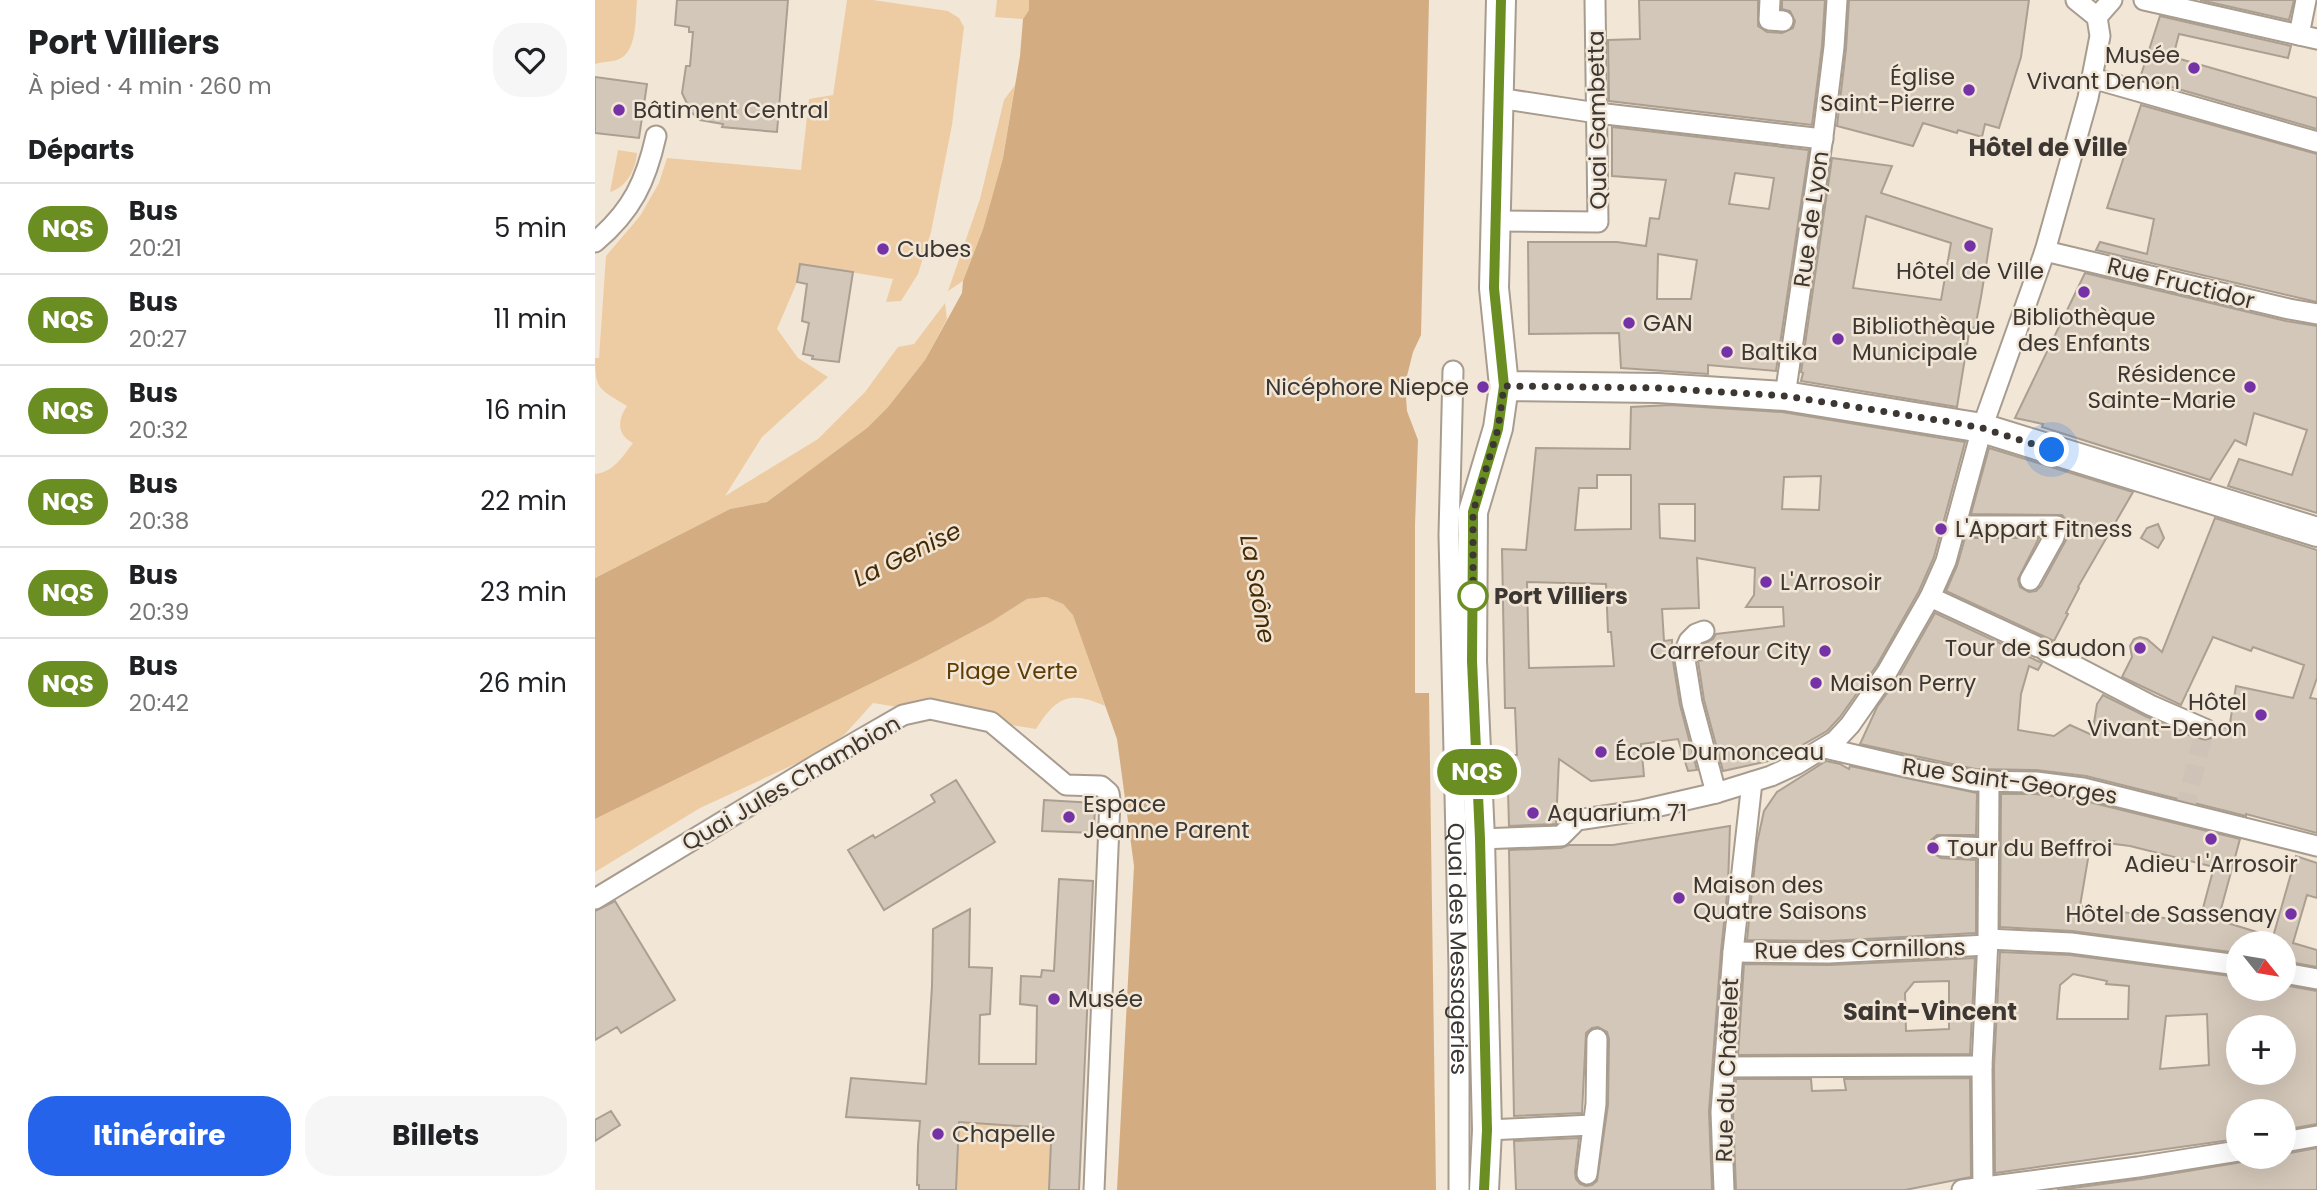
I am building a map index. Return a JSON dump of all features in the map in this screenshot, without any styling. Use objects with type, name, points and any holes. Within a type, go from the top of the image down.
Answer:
[{"type":"main road","points":[[1495,222],[1501,0]]},
{"type":"main road","name":"Quai des Messageries","points":[[1484,1190],[1487,1130],[1480,839],[1472,661],[1473,512],[1498,429],[1504,386],[1494,288],[1495,222]]},
{"type":"main road","points":[[1504,386],[1621,387],[1786,396],[1982,428],[2317,532]]},
{"type":"street","name":"Quai Gambetta","points":[[1495,222],[1598,222],[1595,0]]},
{"type":"street","points":[[1770,0],[1769,20],[1783,21]]},
{"type":"street","name":"Rue de Lyon","points":[[1786,396],[1823,139],[1837,0]]},
{"type":"street","points":[[1480,839],[1561,836],[1577,820],[1638,811],[1752,782],[1797,764],[1825,748],[1850,725],[1866,703],[1910,635],[1946,561],[1982,428],[2045,251],[2088,98],[2100,36],[2097,17],[2076,0]]},
{"type":"street","points":[[2097,17],[2112,0]]},
{"type":"street","points":[[2144,0],[2308,37],[2306,0]]},
{"type":"street","points":[[2092,78],[2317,142]]},
{"type":"street","points":[[1498,98],[1597,113],[1823,139]]},
{"type":"street","points":[[595,242],[631,202],[645,179],[656,136]]},
{"type":"street","name":"Rue Fructidor","points":[[2045,251],[2317,314]]},
{"type":"street","name":"Quai des Messageries","points":[[1453,370],[1449,534],[1459,968],[1459,1190]]},
{"type":"street","points":[[1957,524],[2057,526],[2054,537],[2030,580]]},
{"type":"street","points":[[1930,597],[2042,649],[2150,705],[2205,729]]},
{"type":"street","points":[[1704,631],[1689,641],[1684,653],[1692,703],[1716,793]]},
{"type":"street","name":"Quai Jules Chambion","points":[[595,898],[903,715],[930,709],[991,722],[1066,785],[1101,786],[1109,793],[1110,800],[1094,1190]]},
{"type":"street","name":"Rue Saint-Georges","points":[[1825,748],[1948,776],[1989,782],[2036,782],[2083,788],[2317,846]]},
{"type":"street","name":"Rue du Châtelet","points":[[1724,1190],[1721,1112],[1733,1068],[1752,782]]},
{"type":"street","points":[[1982,1188],[1982,1066],[1988,942],[1989,782]]},
{"type":"street","points":[[1942,846],[1989,848]]},
{"type":"street","name":"Rue des Cornillons","points":[[1740,952],[1829,953],[1988,942],[2071,943],[2226,963]]},
{"type":"street","points":[[2296,975],[2317,979]]},
{"type":"street","points":[[1587,1174],[1596,1104],[1597,1039]]},
{"type":"street","points":[[1733,1068],[1982,1066]]},
{"type":"street","points":[[1487,1130],[1592,1125]]},
{"type":"street","points":[[2296,1140],[2317,1136]]},
{"type":"street","points":[[1962,1190],[2226,1153]]},
{"type":"green space","points":[[595,0],[637,0],[634,34],[629,50],[617,60],[595,64]]},
{"type":"green space","points":[[847,0],[873,0],[948,11],[959,18],[964,27],[952,125],[931,232],[918,274],[901,301],[886,302],[893,279],[800,264],[797,282],[777,329],[798,358],[828,377],[762,437],[725,496],[818,439],[865,392],[898,347],[914,344],[945,303],[947,319],[925,360],[888,407],[867,428],[767,502],[730,509],[595,578],[595,474],[612,467],[633,443],[624,436],[620,427],[621,417],[627,406],[605,392],[596,377],[595,358],[599,358],[606,256],[640,216],[659,183],[667,158],[801,170],[809,99],[833,95]]},
{"type":"green space","points":[[997,0],[1029,0],[1029,10],[1023,19],[995,17]]},
{"type":"green space","points":[[1015,85],[1003,158],[983,229],[963,281],[948,291],[980,199],[1004,100]]},
{"type":"green space","points":[[618,150],[637,153],[636,159],[625,182],[610,192]]},
{"type":"green space","name":"Plage Verte","points":[[1046,597],[1063,604],[1073,614],[1105,706],[1082,698],[1065,699],[1050,710],[1036,729],[873,703],[845,734],[821,752],[700,808],[595,872],[595,819],[923,658],[991,622],[1027,599]]},
{"type":"green space","points":[[959,1122],[1048,1128],[1048,1141],[1051,1142],[1049,1190],[956,1190]]},
{"type":"water","points":[[1029,0],[1429,0],[1421,335],[1413,352],[1405,384],[1407,411],[1418,440],[1415,693],[1429,693],[1436,1190],[1117,1190],[1134,866],[1117,739],[1073,615],[1063,604],[1046,597],[1027,599],[991,622],[923,658],[595,819],[595,578],[730,509],[767,502],[867,428],[888,407],[925,360],[962,293],[963,281],[983,229],[1003,158],[1020,56],[1023,19],[1029,10]]},
{"type":"building","points":[[677,0],[788,0],[777,132],[722,127],[723,124],[700,120],[691,112],[682,93],[686,66],[690,66],[693,32],[689,32],[689,27],[675,25]]},
{"type":"building","points":[[1639,0],[1758,0],[1758,26],[1767,32],[1782,33],[1793,28],[1795,21],[1790,11],[1782,9],[1782,0],[1825,0],[1812,125],[1609,101],[1608,40],[1640,39]]},
{"type":"building","points":[[1849,0],[2029,0],[2021,57],[1999,128],[1985,124],[1982,137],[1923,123],[1913,146],[1837,126]]},
{"type":"building","points":[[2200,0],[2294,0],[2289,20]]},
{"type":"building","name":"Musée Vivant Denon","points":[[2160,16],[2291,46],[2288,58],[2179,34],[2173,57],[2317,98],[2317,129],[2140,78]]},
{"type":"building","name":"Bâtiment Central","points":[[595,77],[647,84],[639,138],[595,133]]},
{"type":"building","points":[[2141,105],[2317,154],[2317,302],[2096,250],[2100,242],[2147,254],[2154,219],[2107,208]]},
{"type":"building","points":[[1612,127],[1809,150],[1776,371],[1708,365],[1708,374],[1621,368],[1619,333],[1529,334],[1528,242],[1617,242],[1646,246],[1650,218],[1659,219],[1666,180],[1612,176]],"holes":[[[1735,173],[1774,178],[1769,209],[1729,204]],[[1658,254],[1697,260],[1691,299],[1657,299]]]},
{"type":"building","points":[[1832,158],[1892,166],[1881,193],[1992,229],[1975,328],[1970,327],[1957,407],[1801,381]],"holes":[[[1866,216],[1951,243],[1941,300],[1853,288]]]},
{"type":"building","points":[[800,264],[853,272],[839,362],[812,359],[813,356],[803,354],[809,323],[802,321],[807,284],[797,282]]},
{"type":"building","points":[[2085,273],[2317,326],[2317,513],[2228,486],[2239,459],[2292,475],[2307,430],[2254,413],[2246,445],[2235,440],[2210,480],[2042,427],[2043,424],[2015,418]]},
{"type":"building","points":[[1670,405],[1782,412],[1965,442],[1934,557],[1919,591],[1877,665],[1827,731],[1778,759],[1723,771],[1704,700],[1698,661],[1705,660],[1704,644],[1716,634],[1784,626],[1783,607],[1746,607],[1754,595],[1755,568],[1697,558],[1699,608],[1662,609],[1664,641],[1672,640],[1680,705],[1697,770],[1688,771],[1678,739],[1641,744],[1644,776],[1591,781],[1559,759],[1556,824],[1509,826],[1507,755],[1517,755],[1515,708],[1505,708],[1502,549],[1526,550],[1536,448],[1630,449],[1631,407]],"holes":[[[1597,475],[1631,475],[1631,529],[1575,530],[1579,488],[1597,488]],[[1821,476],[1819,510],[1782,509],[1784,477]],[[1659,504],[1695,504],[1695,541],[1660,538]],[[1527,582],[1606,584],[1608,632],[1611,632],[1614,666],[1529,668]]]},
{"type":"building","points":[[1989,448],[2133,492],[2078,587],[2054,641],[1946,591],[1965,538],[2039,538],[2018,579],[2020,587],[2029,592],[2036,591],[2041,586],[2066,540],[2069,524],[2062,515],[1971,514]]},
{"type":"building","points":[[2215,518],[2317,550],[2317,678],[2310,698],[2317,699],[2317,833],[2086,776],[2036,770],[1975,769],[1860,744],[1877,707],[1898,678],[1935,613],[2042,663],[2038,670],[2029,666],[2021,694],[2018,730],[2054,736],[2070,725],[2092,735],[2097,704],[2103,695],[2145,716],[2207,741],[2216,734],[2216,725],[2229,729],[2236,686],[2293,698],[2304,665],[2253,647],[2251,651],[2213,637],[2181,705],[2122,677],[2132,657],[2130,646],[2134,639],[2147,639],[2162,652]]},
{"type":"building","points":[[2158,524],[2164,538],[2158,548],[2141,538],[2147,528]]},
{"type":"building","points":[[1826,761],[1849,769],[1850,766],[1977,793],[1976,835],[1937,835],[1931,840],[1930,846],[1932,852],[1941,858],[1976,860],[1976,933],[1829,941],[1747,940],[1757,843],[1764,811],[1777,792]]},
{"type":"building","points":[[956,780],[995,842],[884,910],[848,850],[873,835],[875,838],[935,802],[931,795]]},
{"type":"building","points":[[2001,794],[2035,794],[2081,800],[2240,839],[2218,920],[2254,931],[2226,931],[2226,951],[2072,931],[2000,927]],"holes":[[[2091,841],[2130,846],[2214,867],[2199,923],[2080,906]]]},
{"type":"building","name":"Espace Jeanne Parent","points":[[1044,800],[1095,803],[1094,833],[1042,831]]},
{"type":"building","points":[[1730,826],[1728,885],[1709,1111],[1712,1190],[1516,1190],[1514,1141],[1579,1138],[1576,1179],[1586,1186],[1597,1181],[1608,1105],[1609,1039],[1607,1032],[1598,1027],[1586,1033],[1582,1113],[1514,1116],[1509,850],[1561,848],[1569,845],[1613,845]]},
{"type":"building","points":[[2296,856],[2317,863],[2317,898],[2307,895],[2296,933],[2275,931]]},
{"type":"building","name":"Musée","points":[[1059,879],[1093,881],[1079,1190],[1049,1190],[1051,1142],[1048,1142],[1048,1128],[959,1122],[956,1190],[919,1190],[920,1121],[846,1117],[851,1078],[926,1084],[933,929],[970,909],[969,967],[992,968],[990,1014],[980,1015],[979,1064],[1036,1064],[1037,1006],[1020,1004],[1021,976],[1041,977],[1042,970],[1054,971]]},
{"type":"building","points":[[615,901],[675,1000],[621,1033],[617,1027],[595,1040],[595,911]]},
{"type":"building","points":[[2296,944],[2317,950],[2317,967],[2296,963]]},
{"type":"building","points":[[2000,952],[2070,955],[2226,975],[2226,1001],[2296,1001],[2296,987],[2317,991],[2317,1124],[2296,1128],[2296,1099],[2226,1099],[2226,1141],[1995,1173],[1994,1066]],"holes":[[[2073,974],[2107,981],[2106,984],[2129,986],[2128,1019],[2057,1019],[2060,985]],[[2207,1014],[2209,1065],[2160,1069],[2166,1016]]]},
{"type":"building","points":[[1975,958],[1970,1054],[1738,1055],[1744,964],[1830,965]],"holes":[[[1949,981],[1949,1029],[1906,1031],[1905,993],[1914,982]]]},
{"type":"building","points":[[1970,1078],[1971,1177],[1905,1190],[1736,1190],[1733,1112],[1736,1079],[1811,1079],[1812,1091],[1846,1090],[1844,1079]]},
{"type":"building","points":[[611,1111],[620,1125],[595,1141],[595,1120]]},
{"type":"building","points":[[2317,1148],[2317,1190],[2057,1190],[2226,1165],[2226,1169],[2296,1169],[2296,1152]]},
{"type":"tunnel","points":[[2184,812],[2205,729]]},
{"type":"bus line","name":"NQS","points":[[1484,1190],[1487,1130],[1480,839],[1472,661],[1473,512],[1498,429],[1504,386],[1494,288],[1501,0]]},
{"type":"place","name":"Musée Vivant Denon","points":[[2194,68]]},
{"type":"place","name":"Église Saint-Pierre","points":[[1969,90]]},
{"type":"place","name":"Bâtiment Central","points":[[619,110]]},
{"type":"place","name":"Hôtel de Ville","points":[[1970,246]]},
{"type":"place","name":"Cubes","points":[[883,249]]},
{"type":"place","name":"Bibliothèque des Enfants","points":[[2084,292]]},
{"type":"place","name":"GAN","points":[[1629,323]]},
{"type":"place","name":"Bibliothèque Municipale","points":[[1838,339]]},
{"type":"place","name":"Baltika","points":[[1727,352]]},
{"type":"place","name":"Nicéphore Niepce","points":[[1483,387]]},
{"type":"place","name":"Résidence Sainte-Marie","points":[[2250,387]]},
{"type":"place","name":"L'Appart Fitness","points":[[1941,529]]},
{"type":"place","name":"L'Arrosoir","points":[[1766,582]]},
{"type":"place","name":"Port Villiers","points":[[1473,596]]},
{"type":"place","name":"Tour de Saudon","points":[[2140,648]]},
{"type":"place","name":"Carrefour City","points":[[1825,651]]},
{"type":"place","name":"Maison Perry","points":[[1816,683]]},
{"type":"place","name":"Hôtel Vivant-Denon","points":[[2261,715]]},
{"type":"place","name":"École Dumonceau","points":[[1601,752]]},
{"type":"place","name":"Aquarium 71","points":[[1533,813]]},
{"type":"place","name":"Espace Jeanne Parent","points":[[1069,817]]},
{"type":"place","name":"Adieu L'Arrosoir","points":[[2211,839]]},
{"type":"place","name":"Tour du Beffroi","points":[[1933,848]]},
{"type":"place","name":"Maison des Quatre Saisons","points":[[1679,898]]},
{"type":"place","name":"Hôtel de Sassenay","points":[[2291,914]]},
{"type":"place","name":"Musée","points":[[1054,999]]},
{"type":"place","name":"Chapelle","points":[[938,1134]]},
{"type":"district","name":"Hôtel de Ville","points":[[2048,147]]},
{"type":"district","name":"Saint-Vincent","points":[[1930,1011]]},
{"type":"route","points":[[1473,596],[1473,607],[1473,512],[1498,429],[1504,386],[1658,388],[1786,396],[1982,428],[2052,450]]},
{"type":"water label","name":"La Genise","points":[[907,554]]},
{"type":"water label","name":"La Saône","points":[[1258,589]]}]
